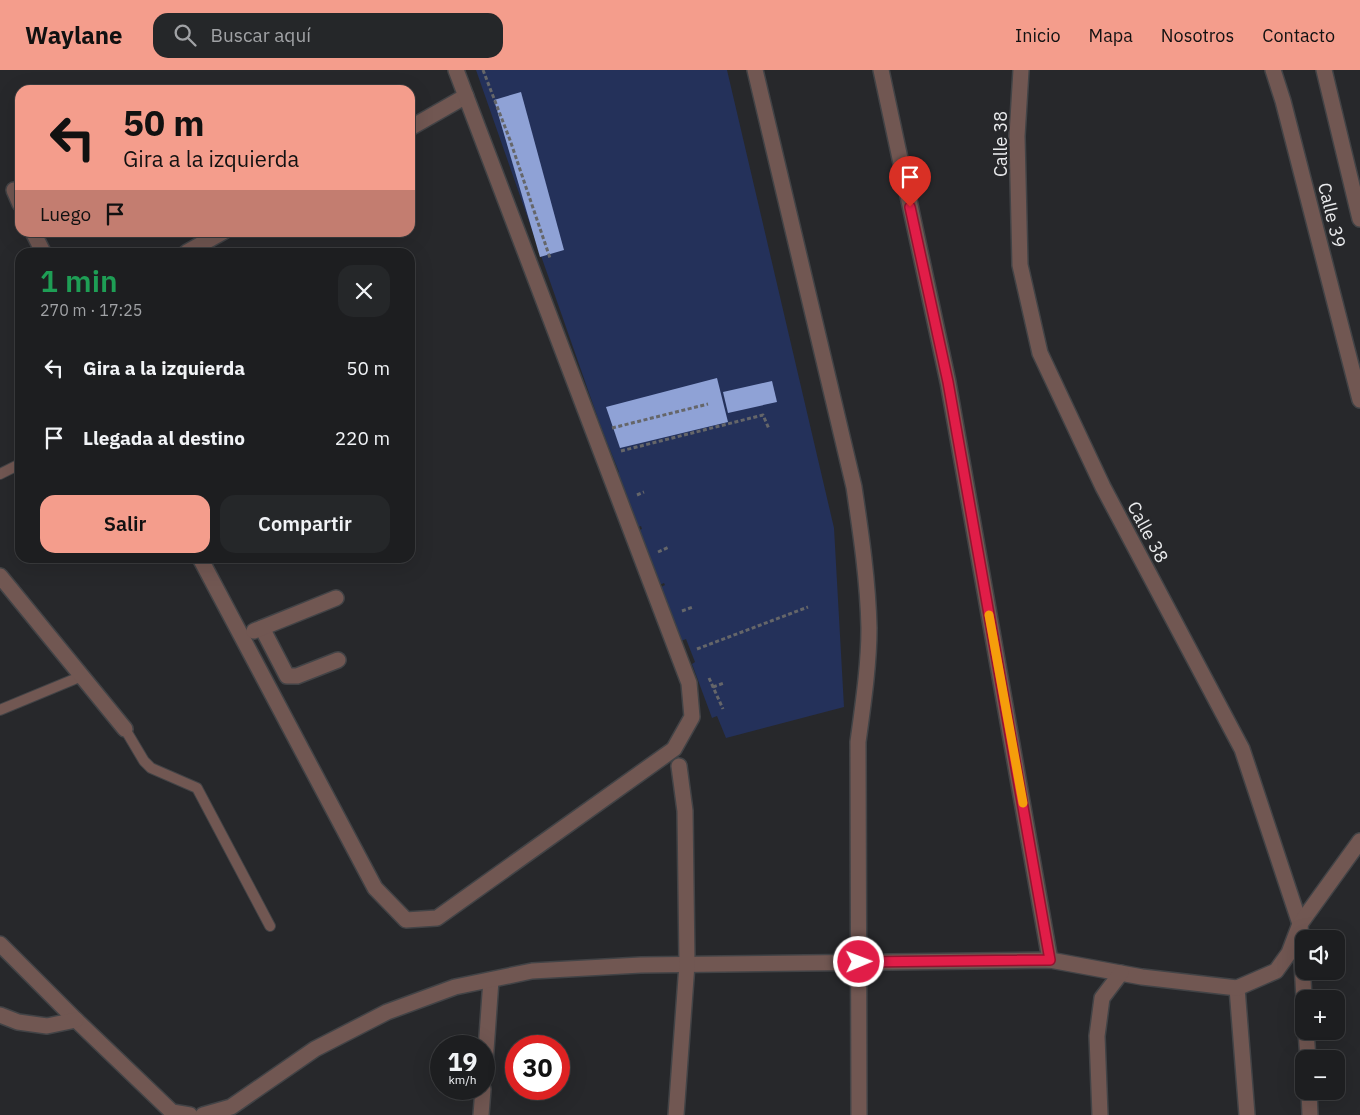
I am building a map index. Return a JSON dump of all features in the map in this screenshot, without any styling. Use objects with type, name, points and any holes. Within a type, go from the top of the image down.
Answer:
[{"type":"street","points":[[203,563],[375,888],[406,920],[438,918],[674,748],[692,717],[689,682],[456,70]]},
{"type":"street","points":[[754,70],[854,487],[864,556],[869,629],[864,701],[858,742],[858,1115]]},
{"type":"street","points":[[881,70],[948,382],[1050,960]]},
{"type":"street","name":"Calle 38","points":[[1021,70],[1017,136],[1020,264],[1040,353],[1104,487],[1242,749],[1300,924],[1304,990]]},
{"type":"street","name":"Calle 39","points":[[1273,70],[1283,101],[1360,400]]},
{"type":"street","points":[[1324,70],[1354,175],[1360,219]]},
{"type":"street","points":[[415,125],[466,96]]},
{"type":"street","points":[[194,248],[214,237]]},
{"type":"street","points":[[0,576],[125,729]]},
{"type":"street","points":[[242,636],[336,598]]},
{"type":"street","points":[[262,628],[287,676],[297,676],[338,660]]},
{"type":"street","points":[[676,1115],[687,964],[685,811],[679,766]]},
{"type":"street","points":[[203,1115],[231,1107],[315,1049],[387,1012],[455,987],[532,971],[687,964],[1050,960],[1142,977],[1237,988],[1276,970],[1289,953],[1300,924],[1360,841]]},
{"type":"street","points":[[0,944],[172,1112],[190,1115]]},
{"type":"street","points":[[1100,1115],[1097,1036],[1102,998],[1121,973]]},
{"type":"street","points":[[487,1035],[491,980]]},
{"type":"street","points":[[1237,988],[1247,1115]]},
{"type":"street","points":[[0,1015],[18,1022],[47,1026],[76,1020]]},
{"type":"street","points":[[481,1115],[482,1100]]},
{"type":"street","points":[[1309,1100],[1310,1115]]},
{"type":"lane","points":[[0,474],[15,466]]},
{"type":"lane","points":[[0,710],[82,676]]},
{"type":"lane","points":[[125,729],[144,761],[151,768],[197,788],[270,926]]},
{"type":"path","points":[[482,70],[510,140],[553,265]]},
{"type":"path","points":[[606,429],[708,404]]},
{"type":"path","points":[[616,453],[763,415],[769,429]]},
{"type":"path","points":[[654,544],[661,560]]},
{"type":"path","points":[[657,552],[669,547]]},
{"type":"path","points":[[678,603],[685,619]]},
{"type":"path","points":[[682,611],[694,607]]},
{"type":"path","points":[[694,642],[698,649],[808,607]]},
{"type":"path","points":[[713,687],[724,683]]},
{"type":"shaded area","points":[[476,70],[727,70],[834,528],[844,707],[726,738],[717,716],[712,718],[692,664],[695,662],[686,639],[676,643],[657,589],[665,585],[664,583],[654,587],[634,532],[642,529],[641,526],[633,529],[613,475],[619,472],[602,430]]},
{"type":"building","points":[[521,92],[564,250],[540,257],[494,100]]},
{"type":"building","points":[[717,378],[728,422],[620,448],[606,407]]},
{"type":"building","points":[[772,381],[777,402],[728,413],[723,392]]},
{"type":"slow traffic","points":[[989,615],[1023,803]]},
{"type":"route","points":[[859,962],[1050,960],[948,382],[910,207]]}]
